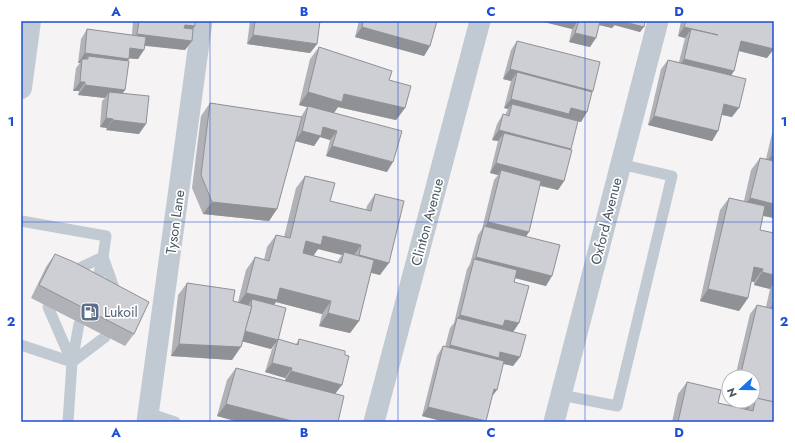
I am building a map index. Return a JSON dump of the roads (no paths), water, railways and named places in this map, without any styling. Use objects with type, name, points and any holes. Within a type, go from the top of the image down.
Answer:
[{"type":"main road","points":[[21,88],[30,21]]},
{"type":"street","name":"Tyson Lane","points":[[148,418],[202,21]]},
{"type":"street","name":"Clinton Avenue","points":[[374,422],[480,21]]},
{"type":"street","name":"Oxford Avenue","points":[[554,422],[658,21]]},
{"type":"lane","points":[[561,395],[617,406],[672,176],[620,164]]},
{"type":"lane","points":[[21,221],[106,236],[103,257],[95,290]]},
{"type":"lane","points":[[65,275],[103,257]]},
{"type":"lane","points":[[103,257],[120,304]]},
{"type":"lane","points":[[48,307],[72,362]]},
{"type":"lane","points":[[68,422],[72,362],[79,324]]},
{"type":"lane","points":[[72,362],[105,337]]},
{"type":"lane","points":[[21,345],[72,362]]},
{"type":"lane","points":[[148,418],[175,422]]},
{"type":"place","name":"Lukoil","points":[[90,312]]}]
